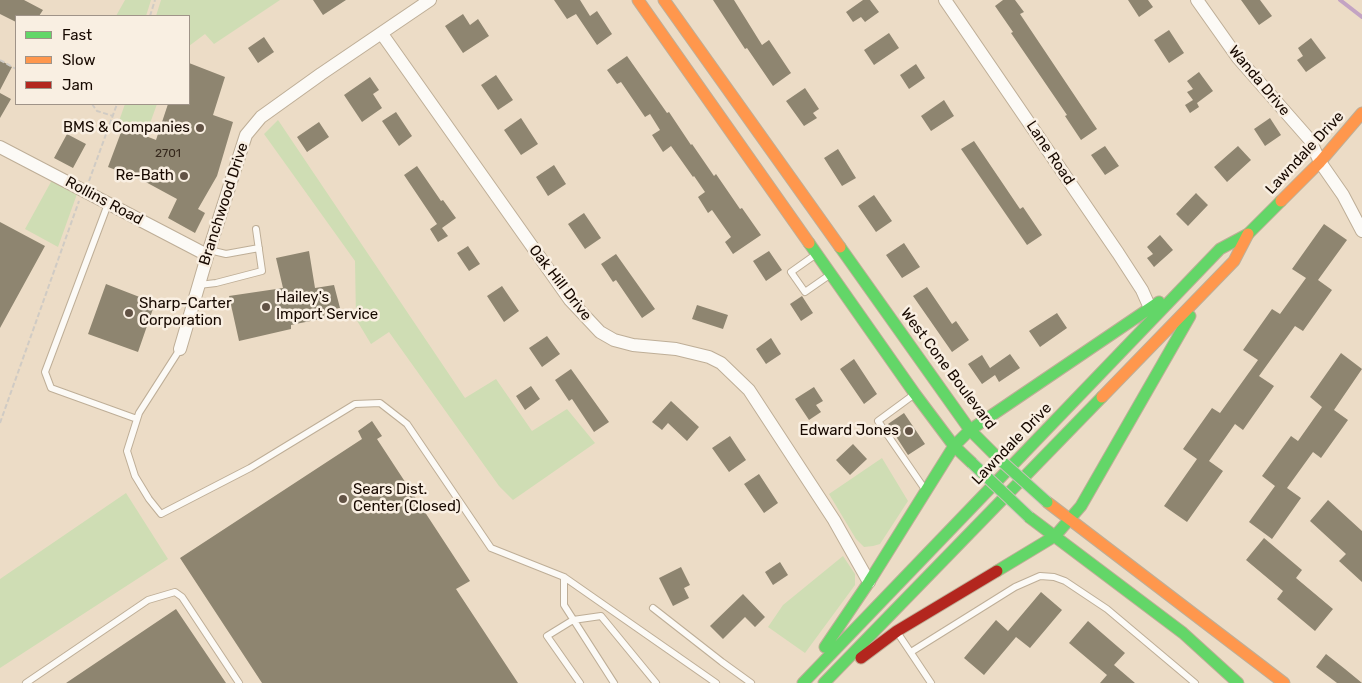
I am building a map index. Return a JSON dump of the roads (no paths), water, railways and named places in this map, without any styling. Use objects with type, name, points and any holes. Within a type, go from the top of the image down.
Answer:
[{"type":"main road","points":[[638,0],[915,394],[954,446],[1029,517],[1183,633],[1238,683]]},
{"type":"main road","name":"West Cone Boulevard","points":[[664,0],[970,430],[1047,502],[1284,683]]},
{"type":"main road","name":"Lawndale Drive","points":[[802,683],[1220,249],[1248,234],[1320,162],[1362,113]]},
{"type":"main road","name":"Lawndale Drive","points":[[824,683],[1234,261],[1248,234]]},
{"type":"main road","points":[[802,683],[869,582],[954,446],[970,430],[1189,282]]},
{"type":"main road","points":[[829,683],[897,631],[1055,536],[1081,506],[1204,292]]},
{"type":"street","name":"Branchwood Drive","points":[[180,349],[208,253],[246,135],[261,117],[320,74],[430,0]]},
{"type":"street","name":"Lane Road","points":[[946,0],[1118,252],[1142,290],[1150,308]]},
{"type":"street","name":"Wanda Drive","points":[[1197,0],[1238,58],[1310,140],[1320,162],[1343,195],[1362,231]]},
{"type":"street","name":"Oak Hill Drive","points":[[382,34],[570,300],[600,332],[614,340],[633,345],[676,349],[709,357],[721,363],[749,390],[834,520],[869,582]]},
{"type":"street","name":"Rollins Road","points":[[0,147],[108,204],[208,253]]},
{"type":"lane","points":[[108,204],[46,372],[51,388],[136,419]]},
{"type":"lane","points":[[199,285],[216,283],[262,271],[256,229]]},
{"type":"lane","points":[[208,253],[226,254],[259,248]]},
{"type":"lane","points":[[817,254],[791,272],[805,292],[831,274]]},
{"type":"lane","points":[[180,349],[138,413],[127,451],[136,476],[149,499],[161,514],[250,468],[355,404],[380,403],[407,424],[491,548],[564,576],[716,683]]},
{"type":"lane","points":[[915,394],[878,421],[925,490]]},
{"type":"lane","points":[[564,576],[564,605],[614,683]]},
{"type":"lane","points":[[911,652],[1015,587],[1040,576],[1054,577],[1065,581],[1108,609],[1195,683]]},
{"type":"lane","points":[[26,683],[148,600],[156,596],[175,592],[182,596],[240,683]]},
{"type":"lane","points":[[653,608],[751,683]]},
{"type":"lane","points":[[580,683],[547,636],[573,620],[601,616],[656,683]]},
{"type":"lane","points":[[897,631],[931,683]]},
{"type":"waterway","points":[[1340,0],[1362,17]]},
{"type":"place","name":"BMS & Companies","points":[[200,128]]},
{"type":"place","name":"Re-Bath","points":[[184,176]]},
{"type":"place","name":"Hailey's Import Service","points":[[266,307]]},
{"type":"place","name":"Sharp-Carter Corporation","points":[[129,313]]},
{"type":"place","name":"Edward Jones","points":[[909,431]]},
{"type":"place","name":"Sears Dist. Center (Closed)","points":[[343,499]]}]
